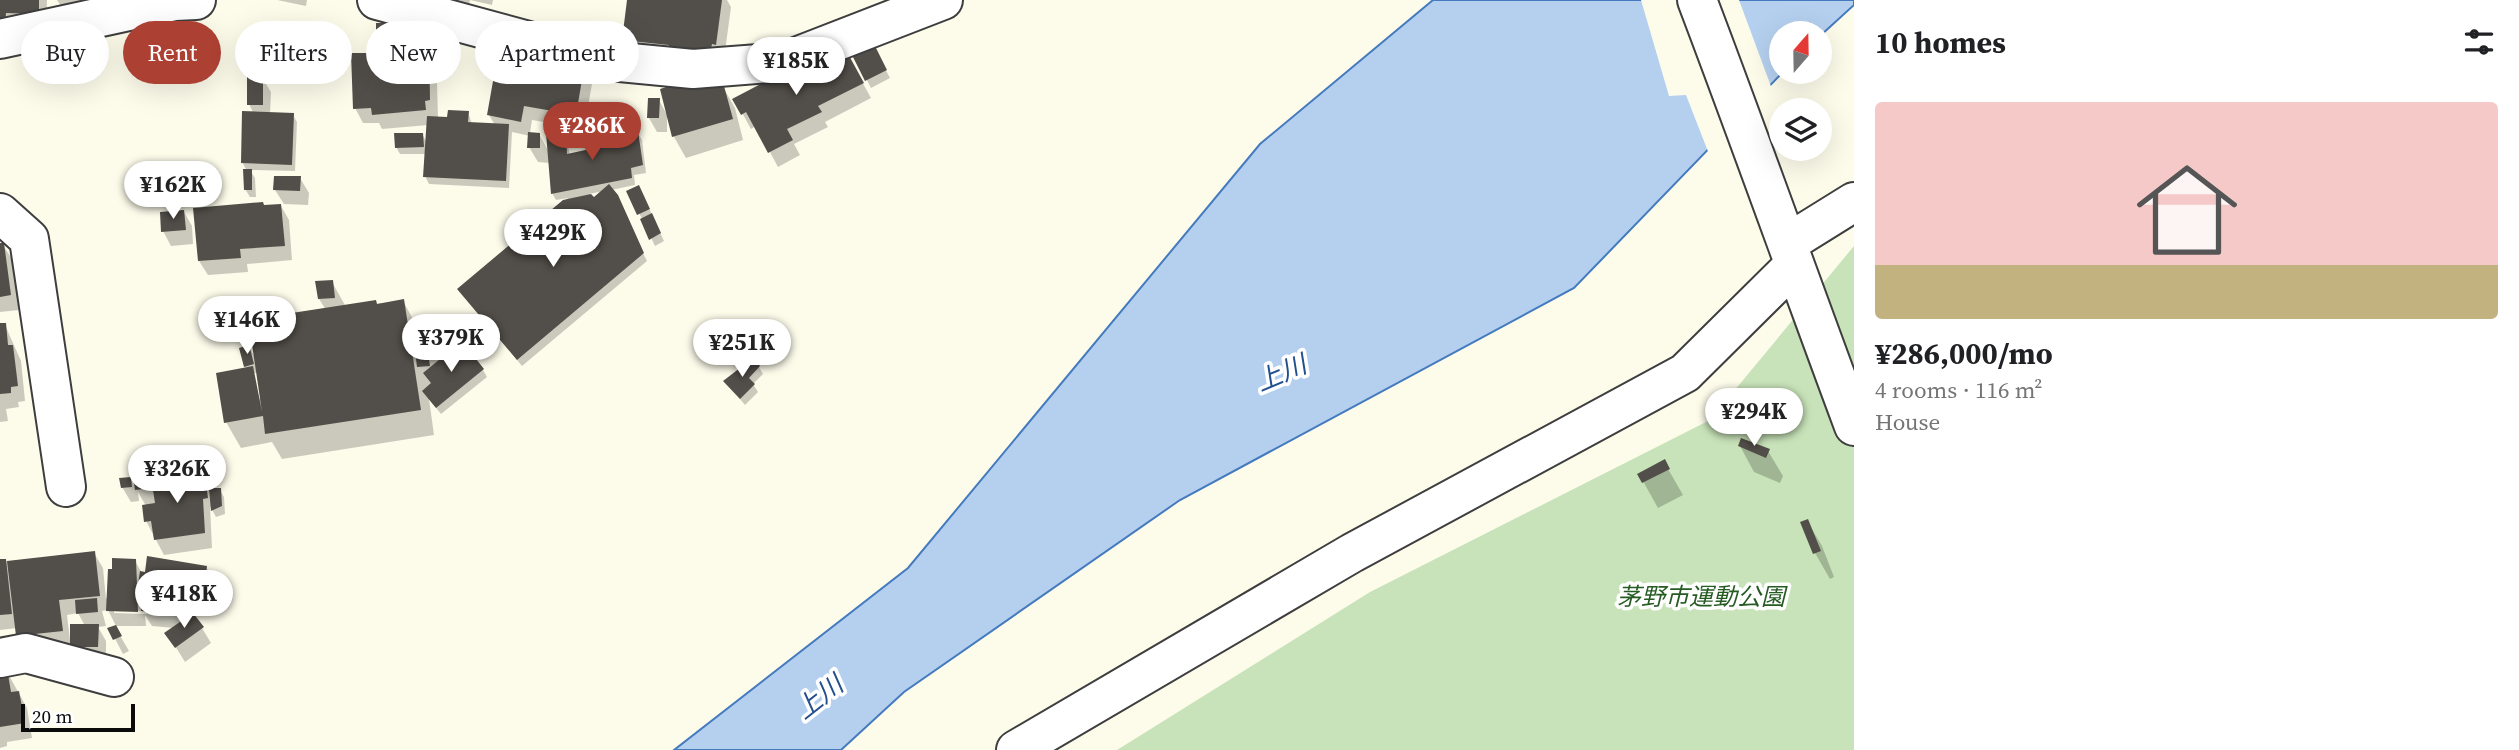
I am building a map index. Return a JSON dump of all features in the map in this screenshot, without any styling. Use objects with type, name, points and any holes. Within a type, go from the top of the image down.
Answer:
[{"type":"street","points":[[0,38],[175,0],[196,0]]},
{"type":"street","points":[[377,0],[599,60],[694,69],[783,62],[943,0]]},
{"type":"street","points":[[1697,0],[1854,426]]},
{"type":"street","points":[[1016,750],[1352,553],[1685,373],[1786,240],[1854,202]]},
{"type":"street","points":[[0,213],[29,239],[66,487]]},
{"type":"street","points":[[0,658],[26,653],[114,677]]},
{"type":"green space","name":"茅野市運動公園","points":[[1854,246],[1854,750],[1117,750],[1370,592],[1710,420]]},
{"type":"water","name":"上川","points":[[1433,0],[1854,0],[1854,5],[1832,25],[1832,21],[1769,21],[1769,84],[1771,84],[1574,288],[1180,500],[904,692],[841,750],[674,750],[908,568],[1260,144]]},
{"type":"pier","points":[[1641,0],[1739,0],[1772,89],[1709,154],[1686,95],[1669,96]]},
{"type":"building","points":[[0,0],[39,0],[39,14],[6,13],[5,25],[0,25]]},
{"type":"building","points":[[627,0],[722,0],[716,45],[712,44],[711,49],[668,52],[669,45],[639,42],[639,21],[624,21]]},
{"type":"building","points":[[873,42],[887,70],[865,81],[851,53]]},
{"type":"building","points":[[847,52],[864,83],[818,106],[822,112],[787,129],[793,140],[768,153],[746,112],[741,115],[732,99],[778,75]]},
{"type":"building","points":[[352,53],[366,53],[366,84],[430,84],[430,100],[425,101],[426,110],[372,115],[371,108],[353,109]]},
{"type":"building","points":[[679,83],[724,86],[733,119],[672,137],[660,89]]},
{"type":"building","points":[[247,84],[263,84],[263,105],[247,105]]},
{"type":"building","points":[[492,84],[581,84],[576,115],[524,106],[521,122],[487,115]]},
{"type":"building","points":[[648,98],[660,98],[659,118],[647,118]]},
{"type":"building","points":[[448,110],[469,111],[468,122],[509,124],[506,181],[423,177],[427,116],[447,117]]},
{"type":"building","points":[[242,111],[294,113],[292,165],[241,163]]},
{"type":"building","points":[[638,131],[643,165],[631,168],[632,178],[551,194],[546,133],[566,132],[567,154],[590,149],[590,146]]},
{"type":"building","points":[[528,132],[540,133],[540,148],[527,148]]},
{"type":"building","points":[[394,133],[423,133],[424,147],[395,148]]},
{"type":"building","points":[[243,169],[252,169],[252,190],[244,190]]},
{"type":"building","points":[[274,176],[301,176],[300,191],[273,190]]},
{"type":"building","points":[[609,184],[618,195],[644,253],[517,360],[457,289],[563,200],[591,194],[594,197]]},
{"type":"building","points":[[639,185],[650,209],[637,215],[626,191]]},
{"type":"building","points":[[263,202],[264,205],[281,204],[285,246],[240,249],[241,258],[198,261],[193,208]]},
{"type":"building","points":[[184,210],[186,230],[161,232],[160,212]]},
{"type":"building","points":[[652,213],[661,233],[649,240],[640,219]]},
{"type":"building","points":[[0,243],[4,243],[11,295],[0,297]]},
{"type":"building","points":[[333,280],[335,298],[318,299],[315,281]]},
{"type":"building","points":[[404,299],[421,410],[265,434],[263,416],[224,423],[216,373],[253,366],[262,412],[249,324],[279,320],[279,315],[376,300],[377,304]]},
{"type":"building","points":[[0,323],[6,323],[8,345],[13,345],[18,386],[11,387],[11,393],[0,394]]},
{"type":"building","points":[[424,325],[430,366],[417,367],[412,327]]},
{"type":"building","points":[[462,341],[484,369],[436,408],[422,391],[431,383],[423,373]]},
{"type":"building","points":[[249,345],[254,364],[244,367],[239,348]]},
{"type":"building","points":[[753,358],[760,366],[749,378],[755,384],[740,399],[723,381]]},
{"type":"building","points":[[1741,438],[1770,449],[1766,458],[1738,446]]},
{"type":"building","points":[[1665,459],[1670,469],[1642,483],[1637,474]]},
{"type":"building","points":[[204,470],[208,498],[203,499],[205,533],[154,540],[151,521],[144,522],[142,505],[155,503],[151,477]]},
{"type":"building","points":[[149,475],[151,488],[135,490],[133,477]]},
{"type":"building","points":[[131,477],[132,487],[121,488],[119,478]]},
{"type":"building","points":[[209,488],[221,488],[222,506],[211,511]]},
{"type":"building","points":[[1808,519],[1821,551],[1813,554],[1800,522]]},
{"type":"building","points":[[95,551],[100,596],[59,600],[63,631],[16,636],[7,561]]},
{"type":"building","points":[[147,556],[207,566],[203,599],[180,596],[178,615],[141,611],[144,585],[138,585],[140,571],[145,572]]},
{"type":"building","points":[[112,558],[136,559],[138,612],[106,611],[108,569],[112,569]]},
{"type":"building","points":[[0,559],[6,559],[12,614],[0,615]]},
{"type":"building","points":[[97,598],[98,612],[76,614],[75,600]]},
{"type":"building","points":[[193,613],[204,627],[175,648],[164,633]]},
{"type":"building","points":[[70,624],[99,624],[98,647],[70,647]]},
{"type":"building","points":[[116,625],[122,636],[113,640],[107,628]]},
{"type":"building","points":[[7,668],[11,692],[19,691],[25,723],[0,727],[0,670]]}]
